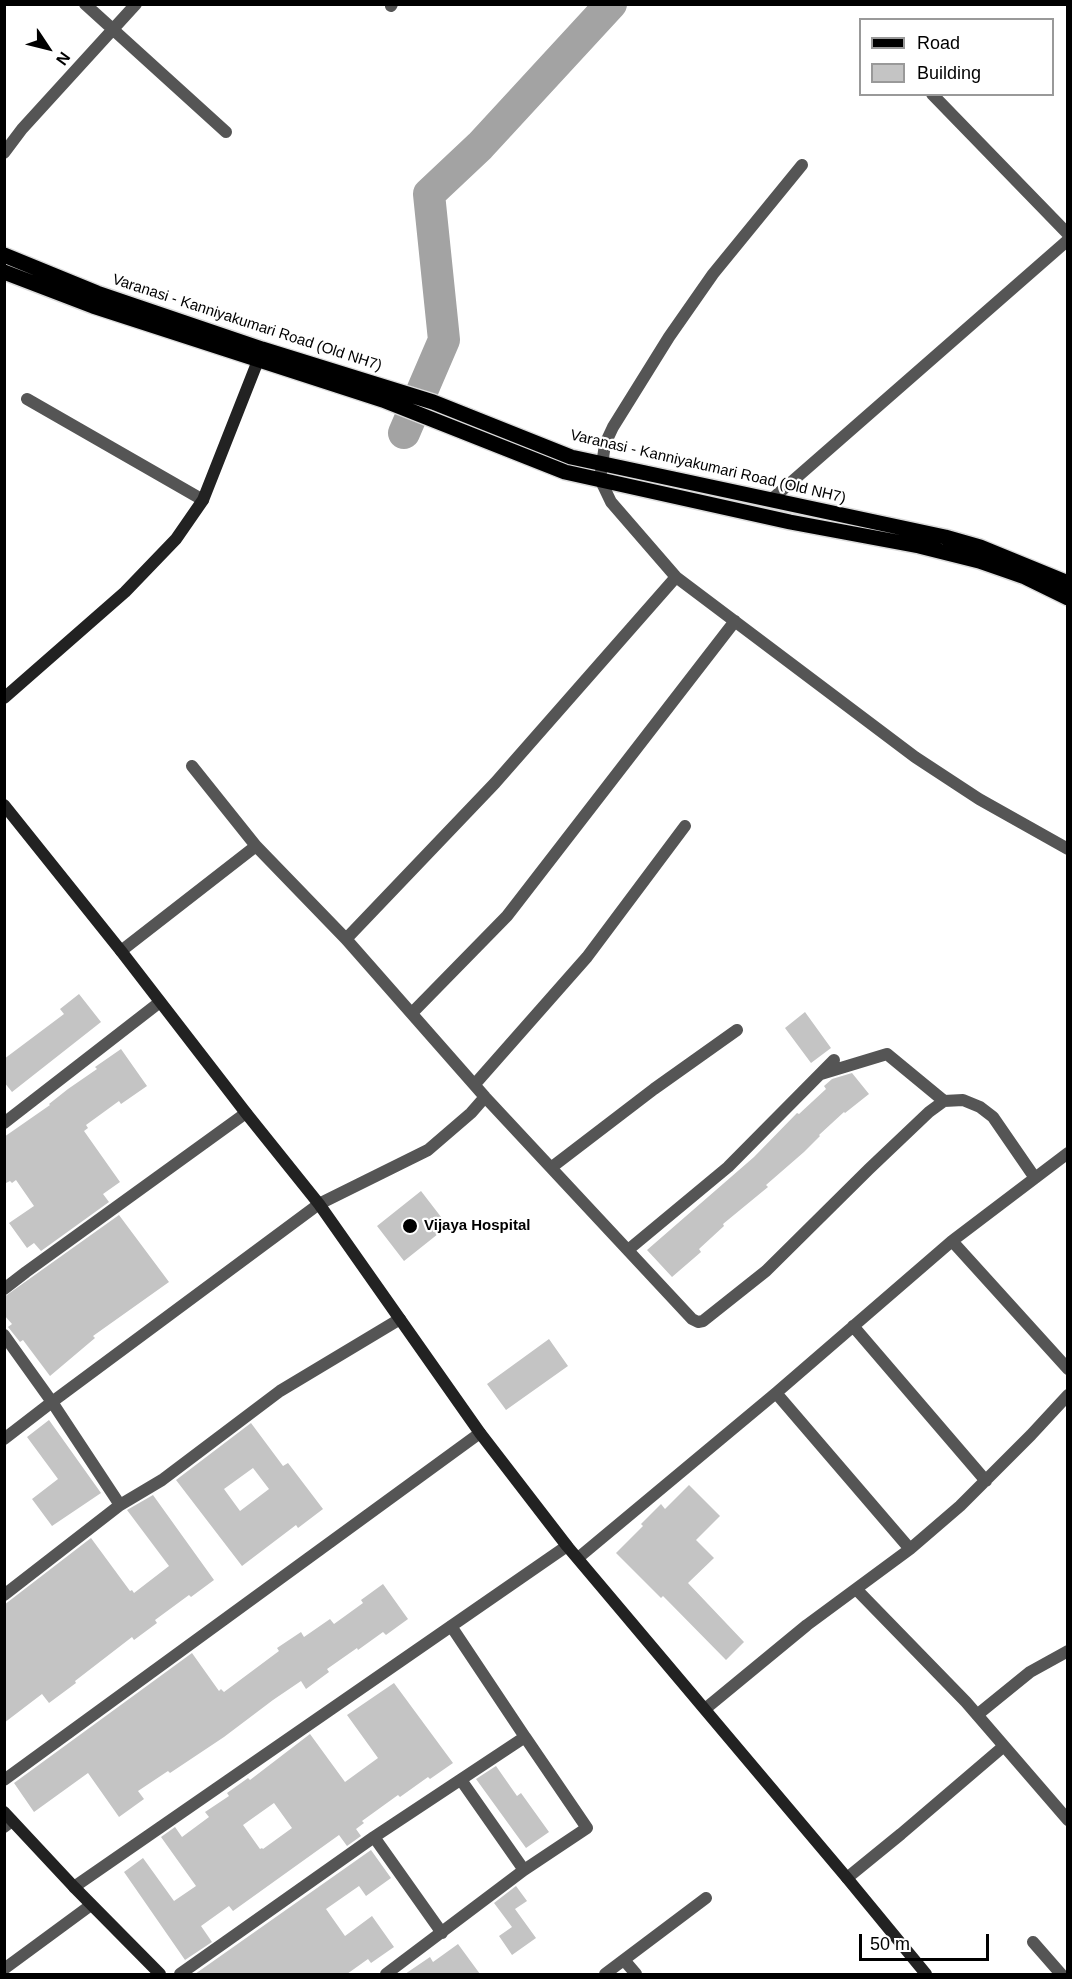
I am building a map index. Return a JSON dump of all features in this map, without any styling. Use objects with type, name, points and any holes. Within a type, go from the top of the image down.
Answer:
[{"type":"main road","name":"Varanasi - Kanniyakumari Road (Old NH7)","points":[[4,255],[97,293],[260,354]]},
{"type":"main road","name":"Varanasi - Kanniyakumari Road (Old NH7)","points":[[4,272],[93,306],[385,393],[571,457],[980,546],[1024,577],[1068,598]]},
{"type":"main road","name":"Varanasi - Kanniyakumari Road (Old NH7)","points":[[430,409],[565,472],[790,522],[1007,565],[1068,583]]},
{"type":"street","points":[[85,4],[226,132]]},
{"type":"street","points":[[4,153],[22,129],[136,4]]},
{"type":"street","points":[[934,96],[1068,234]]},
{"type":"street","points":[[802,165],[713,274],[669,337],[613,427],[601,462],[600,479],[610,502],[676,577],[915,757],[979,799],[1068,849]]},
{"type":"street","points":[[772,499],[1068,240]]},
{"type":"street","points":[[4,698],[138,579],[176,539],[203,500],[260,354]]},
{"type":"street","points":[[27,399],[203,500]]},
{"type":"street","points":[[346,939],[495,783],[676,577]]},
{"type":"street","points":[[412,1013],[507,916],[735,621]]},
{"type":"street","points":[[192,766],[256,846],[346,939],[485,1096],[698,1322],[704,1321],[766,1271],[868,1169],[929,1112],[944,1101],[963,1100],[980,1107],[993,1117],[1035,1178]]},
{"type":"street","points":[[4,805],[319,1204],[480,1433],[567,1546],[926,1974]]},
{"type":"street","points":[[476,1084],[586,957],[685,826]]},
{"type":"street","points":[[121,951],[256,846]]},
{"type":"street","points":[[4,1123],[160,1002]]},
{"type":"street","points":[[552,1167],[654,1089],[737,1030]]},
{"type":"street","points":[[819,1075],[887,1054],[944,1101]]},
{"type":"street","points":[[628,1250],[728,1167],[834,1060]]},
{"type":"street","points":[[4,1439],[319,1204],[428,1150],[471,1113],[485,1096]]},
{"type":"street","points":[[4,1289],[246,1113]]},
{"type":"street","points":[[578,1558],[777,1393],[952,1241],[1068,1153]]},
{"type":"street","points":[[952,1241],[1068,1369]]},
{"type":"street","points":[[4,1595],[120,1505],[162,1480],[280,1391],[400,1319]]},
{"type":"street","points":[[853,1326],[986,1480]]},
{"type":"street","points":[[4,1335],[52,1402],[120,1505]]},
{"type":"street","points":[[777,1393],[910,1549]]},
{"type":"street","points":[[705,1709],[807,1624],[910,1549],[960,1506],[1068,1395]]},
{"type":"street","points":[[4,1780],[480,1433]]},
{"type":"street","points":[[74,1887],[567,1546]]},
{"type":"street","points":[[856,1589],[977,1715],[1068,1820]]},
{"type":"street","points":[[386,1974],[524,1870],[587,1828],[451,1626]]},
{"type":"street","points":[[977,1715],[1030,1672],[1068,1651]]},
{"type":"street","points":[[180,1974],[374,1837],[525,1737]]},
{"type":"street","points":[[847,1878],[1004,1746]]},
{"type":"street","points":[[461,1780],[524,1870]]},
{"type":"street","points":[[7,1820],[160,1974]]},
{"type":"street","points":[[374,1837],[442,1933]]},
{"type":"street","points":[[604,1974],[706,1898]]},
{"type":"street","points":[[4,1969],[91,1905]]},
{"type":"street","points":[[1034,1942],[1061,1974]]},
{"type":"street","points":[[624,1960],[636,1974]]},
{"type":"building","points":[[79,994],[101,1022],[12,1092],[4,1082],[4,1059],[64,1014],[60,1009]]},
{"type":"building","points":[[805,1012],[831,1048],[811,1063],[785,1028]]},
{"type":"building","points":[[121,1049],[147,1086],[121,1104],[119,1101],[86,1125],[88,1128],[84,1131],[120,1182],[103,1194],[109,1202],[41,1251],[34,1243],[27,1248],[9,1223],[34,1206],[16,1180],[4,1184],[4,1137],[50,1105],[97,1069],[95,1067]]},
{"type":"building","points":[[852,1073],[869,1094],[844,1112],[804,1152],[766,1185],[768,1187],[723,1224],[724,1226],[699,1249],[701,1252],[672,1277],[647,1250],[754,1157],[797,1113],[799,1114],[826,1089],[824,1086],[832,1079]]},
{"type":"building","points":[[421,1191],[448,1226],[404,1261],[377,1226]]},
{"type":"building","points":[[119,1215],[169,1282],[93,1336],[95,1338],[50,1376],[23,1340],[20,1342],[8,1327],[12,1324],[4,1315],[4,1297]]},
{"type":"building","points":[[549,1339],[568,1366],[506,1410],[487,1384]]},
{"type":"building","points":[[49,1420],[101,1493],[52,1526],[32,1499],[58,1479],[27,1437]]},
{"type":"building","points":[[251,1423],[283,1466],[288,1463],[323,1509],[298,1528],[296,1525],[242,1566],[176,1480]],"holes":[[[253,1468],[269,1489],[240,1511],[224,1489]]]},
{"type":"building","points":[[689,1485],[720,1516],[696,1540],[714,1558],[688,1583],[744,1642],[726,1660],[663,1596],[661,1598],[616,1553],[661,1504],[665,1509]]},
{"type":"building","points":[[153,1495],[214,1580],[155,1620],[157,1623],[134,1640],[132,1637],[49,1703],[42,1694],[4,1723],[4,1605],[91,1538],[130,1591],[134,1593],[169,1566],[127,1510]]},
{"type":"building","points":[[383,1584],[408,1619],[386,1635],[383,1632],[358,1650],[357,1648],[327,1669],[329,1672],[306,1689],[301,1681],[224,1737],[138,1791],[144,1799],[119,1817],[88,1773],[34,1812],[14,1783],[192,1653],[219,1691],[221,1689],[224,1692],[279,1651],[277,1648],[301,1632],[304,1637],[330,1619],[334,1624],[363,1603],[361,1600]]},
{"type":"building","points":[[394,1683],[453,1763],[400,1797],[398,1795],[362,1821],[364,1823],[356,1829],[361,1836],[347,1846],[339,1835],[233,1911],[229,1906],[201,1926],[212,1942],[185,1960],[124,1872],[143,1858],[174,1901],[196,1886],[161,1837],[175,1827],[182,1837],[209,1817],[205,1812],[229,1796],[227,1793],[248,1778],[250,1780],[310,1734],[345,1782],[378,1758],[347,1715]],"holes":[[[274,1803],[292,1828],[260,1849],[243,1825]]]},
{"type":"building","points":[[496,1766],[517,1796],[521,1793],[549,1832],[526,1848],[476,1779]]},
{"type":"building","points":[[371,1850],[391,1878],[366,1896],[359,1886],[326,1909],[345,1936],[372,1916],[394,1947],[371,1963],[368,1959],[347,1974],[195,1974]]},
{"type":"building","points":[[516,1886],[527,1901],[515,1909],[536,1938],[512,1955],[499,1936],[512,1927],[494,1903]]},
{"type":"building","points":[[458,1944],[480,1974],[405,1974],[430,1957],[433,1962]]},
{"type":"waterway","points":[[404,433],[444,340],[429,194],[480,146],[611,4]]},
{"type":"place","name":"Vijaya Hospital","points":[[410,1226]]}]
